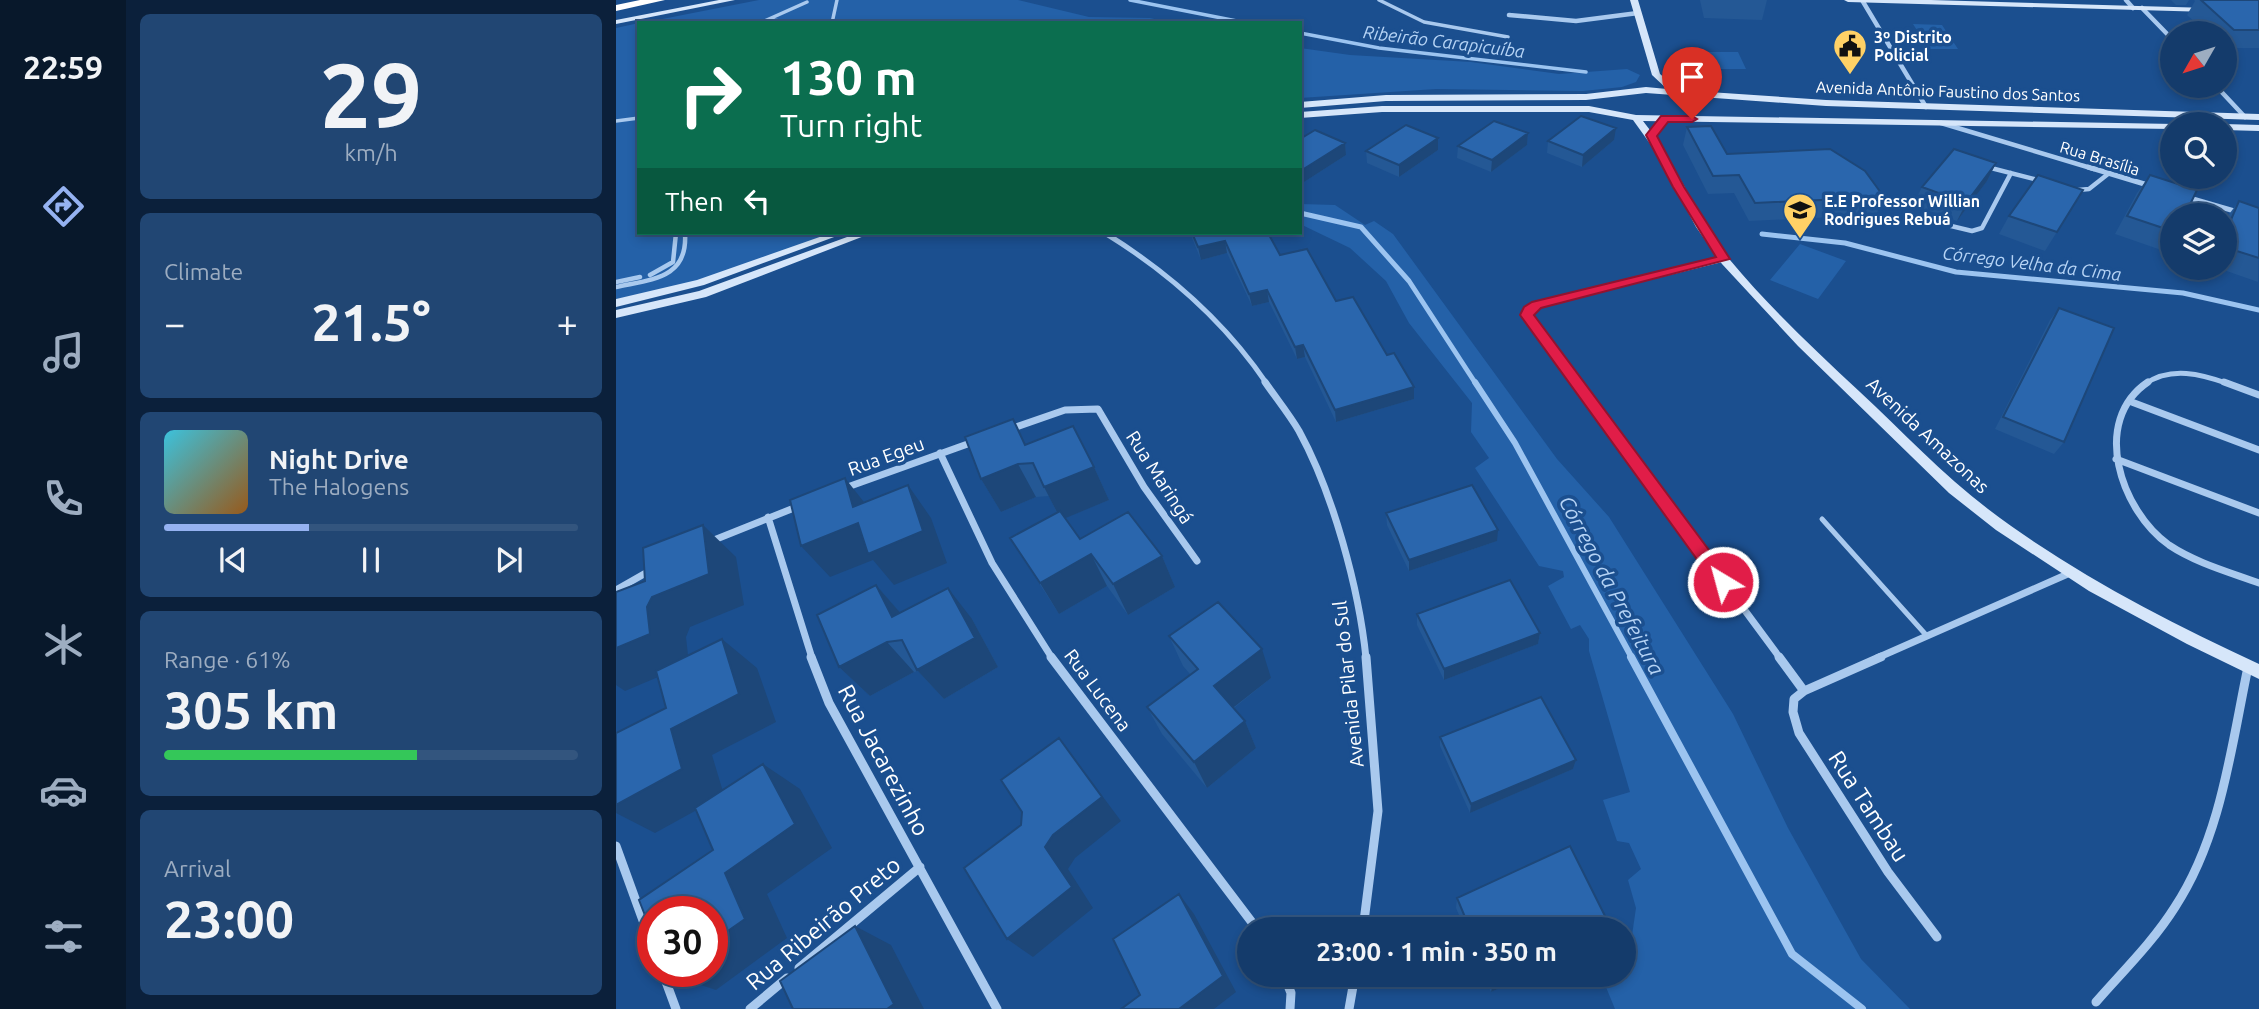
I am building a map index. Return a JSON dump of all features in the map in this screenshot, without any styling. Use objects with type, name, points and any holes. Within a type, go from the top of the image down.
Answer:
[{"type":"highway","points":[[616,8],[659,0]]},
{"type":"main road","points":[[616,22],[731,0]]},
{"type":"main road","points":[[1634,0],[1656,75],[1676,92]]},
{"type":"main road","points":[[1848,0],[2222,10]]},
{"type":"main road","points":[[1646,90],[1656,75]]},
{"type":"main road","name":"Avenida Antônio Faustino dos Santos","points":[[1302,104],[1387,98],[1534,99],[1646,90],[1713,97],[1926,107],[2259,117]]},
{"type":"main road","points":[[1624,92],[1618,104],[1634,118]]},
{"type":"main road","points":[[1713,97],[1723,108],[1719,120]]},
{"type":"main road","name":"Avenida Antônio Faustino dos Santos","points":[[1302,114],[1382,109],[1575,109],[1634,118],[1665,119],[2160,126]]},
{"type":"main road","name":"Avenida Amazonas","points":[[1634,118],[1652,135],[1678,187],[1724,259],[1777,320],[1955,489],[1998,525],[2070,573],[2254,669]]},
{"type":"main road","points":[[1652,135],[1665,119]]},
{"type":"main road","points":[[2237,127],[2259,128]]},
{"type":"main road","points":[[616,303],[701,283],[833,235]]},
{"type":"main road","points":[[616,314],[702,294],[862,235]]},
{"type":"street","points":[[1862,0],[1926,107]]},
{"type":"street","points":[[2126,0],[2160,28]]},
{"type":"street","points":[[2187,0],[2197,10]]},
{"type":"street","points":[[1509,15],[1576,21],[1638,12]]},
{"type":"street","points":[[2227,98],[2245,117]]},
{"type":"street","name":"Rua Brasília","points":[[1934,121],[2158,188]]},
{"type":"street","points":[[2183,196],[2259,218]]},
{"type":"street","name":"Avenida Pilar do Sul","points":[[1108,235],[1151,261],[1185,290],[1252,362],[1299,432],[1324,488],[1361,610],[1372,713],[1378,811],[1365,917]]},
{"type":"street","points":[[1724,259],[1537,305],[1529,310],[1527,315],[1804,691],[2070,573]]},
{"type":"street","points":[[2259,395],[2207,376],[2177,373],[2163,375],[2144,383],[2129,401],[2118,426],[2116,459],[2150,526],[2189,555],[2259,583]]},
{"type":"street","points":[[2129,401],[2259,450]]},
{"type":"street","name":"Rua Maringá","points":[[1005,431],[1057,413],[1098,409],[1144,487],[1197,561]]},
{"type":"street","name":"Rua Egeu","points":[[830,494],[979,439]]},
{"type":"street","name":"Rua Lucena","points":[[940,453],[998,575],[1032,629],[1069,684],[1249,917]]},
{"type":"street","points":[[2116,459],[2259,513]]},
{"type":"street","points":[[705,544],[805,503]]},
{"type":"street","name":"Rua Jacarezinho","points":[[768,517],[803,636],[829,703],[997,1009]]},
{"type":"street","points":[[616,590],[656,567]]},
{"type":"street","points":[[2096,1002],[2183,895],[2195,870],[2219,800],[2254,669]]},
{"type":"street","name":"Rua Tambau","points":[[1804,691],[1794,699],[1793,712],[1799,733],[1888,872],[1937,937]]},
{"type":"street","points":[[616,846],[637,904]]},
{"type":"street","name":"Rua Ribeirão Preto","points":[[750,1009],[920,867]]},
{"type":"street","points":[[668,987],[677,1009]]},
{"type":"street","points":[[1289,987],[1290,1009]]},
{"type":"street","points":[[1349,1009],[1353,987]]},
{"type":"lane","points":[[832,21],[837,0]]},
{"type":"lane","points":[[1379,0],[1424,22],[1508,37]]},
{"type":"lane","points":[[764,21],[807,2]]},
{"type":"lane","points":[[769,19],[782,21]]},
{"type":"lane","points":[[616,120],[637,116]]},
{"type":"lane","points":[[1986,166],[2050,183]]},
{"type":"lane","points":[[1922,219],[1972,230],[1982,228],[2011,173]]},
{"type":"lane","points":[[2076,190],[2089,189],[2108,174]]},
{"type":"lane","points":[[616,285],[649,276],[673,262],[676,235]]},
{"type":"lane","points":[[616,285],[658,276],[678,265],[685,255],[685,235]]},
{"type":"lane","points":[[1822,519],[1927,636]]},
{"type":"shaded area","points":[[759,0],[1018,0],[1089,17],[1150,18],[1163,21],[652,21]]},
{"type":"shaded area","points":[[637,23],[637,235],[826,235],[697,282],[616,299],[616,28]]},
{"type":"shaded area","points":[[1913,24],[1942,25],[1958,49],[1929,49]]},
{"type":"shaded area","points":[[1302,48],[1350,55],[1471,62],[1559,74],[1627,69],[1640,75],[1636,82],[1622,87],[1583,91],[1436,89],[1302,98]]},
{"type":"shaded area","points":[[1685,52],[1738,52],[1746,69],[1691,69]]},
{"type":"shaded area","points":[[1302,204],[1335,205],[1365,225],[1374,221],[1393,234],[1557,459],[1609,517],[1733,714],[1788,828],[1861,959],[1910,1009],[1615,1009],[1606,987],[1636,987],[1636,908],[1628,880],[1641,869],[1629,843],[1617,841],[1603,800],[1630,792],[1589,651],[1589,639],[1580,625],[1571,629],[1548,586],[1564,577],[1563,571],[1539,566],[1475,468],[1489,458],[1471,432],[1472,403],[1409,323],[1386,281],[1350,248],[1302,225]]},
{"type":"shaded area","points":[[1800,244],[1846,261],[1818,299],[1770,280]]},
{"type":"building","points":[[2201,0],[2259,0],[2259,30],[2237,30],[2237,21],[2224,21]]},
{"type":"building","points":[[1581,116],[1616,128],[1583,155],[1548,141]]},
{"type":"building","points":[[1494,121],[1528,133],[1492,160],[1458,146]]},
{"type":"building","points":[[1406,125],[1438,138],[1399,165],[1366,151]]},
{"type":"building","points":[[1711,126],[1727,154],[1830,149],[1865,171],[1884,197],[1755,203],[1739,175],[1713,176],[1687,127]]},
{"type":"building","points":[[1315,130],[1345,143],[1302,170],[1302,138]]},
{"type":"building","points":[[1954,149],[1996,163],[1966,203],[1922,187]]},
{"type":"building","points":[[2038,175],[2083,190],[2057,232],[2009,216]]},
{"type":"building","points":[[2150,175],[2160,178],[2160,189],[2197,190],[2191,203],[2160,203],[2160,227],[2127,216]]},
{"type":"building","points":[[2239,201],[2259,208],[2259,258],[2237,251]]},
{"type":"building","points":[[1193,235],[1269,235],[1280,255],[1307,249],[1336,301],[1353,297],[1387,355],[1394,353],[1414,387],[1335,410],[1303,345],[1295,347],[1267,290],[1249,294],[1225,241],[1198,247]]},
{"type":"building","points":[[2059,308],[2114,328],[2064,442],[2003,417]]},
{"type":"building","points":[[1013,419],[1025,445],[1073,426],[1094,467],[1044,487],[1033,463],[1018,464],[981,479],[965,437]]},
{"type":"building","points":[[845,478],[853,507],[908,485],[923,531],[868,554],[858,523],[801,546],[790,500]]},
{"type":"building","points":[[1472,485],[1498,530],[1409,560],[1386,513]]},
{"type":"building","points":[[1060,511],[1080,539],[1128,512],[1162,556],[1113,584],[1091,554],[1040,583],[1010,538]]},
{"type":"building","points":[[703,525],[709,574],[652,597],[647,607],[650,634],[616,648],[616,592],[645,581],[643,548]]},
{"type":"building","points":[[1510,580],[1540,633],[1444,669],[1417,614]]},
{"type":"building","points":[[876,585],[892,617],[948,588],[975,638],[917,670],[902,640],[887,642],[839,667],[817,615]]},
{"type":"building","points":[[1218,602],[1262,649],[1214,686],[1245,721],[1194,762],[1147,707],[1198,669],[1169,636]]},
{"type":"building","points":[[722,639],[739,694],[671,729],[682,769],[616,805],[616,733],[666,708],[656,671]]},
{"type":"building","points":[[1541,697],[1576,760],[1471,804],[1440,737]]},
{"type":"building","points":[[1059,738],[1102,797],[1053,835],[1045,847],[1072,887],[1007,939],[964,868],[1021,825],[1022,812],[1001,780]]},
{"type":"building","points":[[763,764],[795,824],[725,873],[745,919],[728,931],[728,896],[645,896],[713,850],[695,808]]},
{"type":"building","points":[[1570,846],[1606,917],[1465,917],[1457,898]]},
{"type":"building","points":[[1179,894],[1223,976],[1179,1009],[1121,1009],[1140,995],[1113,939]]},
{"type":"building","points":[[855,926],[894,1004],[887,1009],[793,1009],[780,981]]},
{"type":"waterway","name":"Ribeirão Carapicuíba","points":[[1130,0],[1237,21]]},
{"type":"waterway","name":"Ribeirão Carapicuíba","points":[[1302,33],[1379,48],[1586,72]]},
{"type":"waterway","name":"Córrego da Prefeitura","points":[[1302,213],[1361,227],[1409,281],[1476,384]]},
{"type":"waterway","name":"Córrego Velha da Cima","points":[[1762,234],[1845,243],[1956,272],[2183,293],[2259,310]]},
{"type":"waterway","name":"Córrego da Prefeitura","points":[[1475,382],[1515,443],[1632,658]]},
{"type":"waterway","name":"Córrego da Prefeitura","points":[[1631,657],[1792,954],[1862,1009]]},
{"type":"place","name":"3º Distrito Policial","points":[[1850,76]]},
{"type":"place","name":"E.E Professor Willian Rodrigues Rebuá","points":[[1800,240]]},
{"type":"route","points":[[1692,119],[1665,119],[1652,135],[1678,187],[1724,259],[1537,305],[1529,310],[1527,315],[1723,582]]}]
